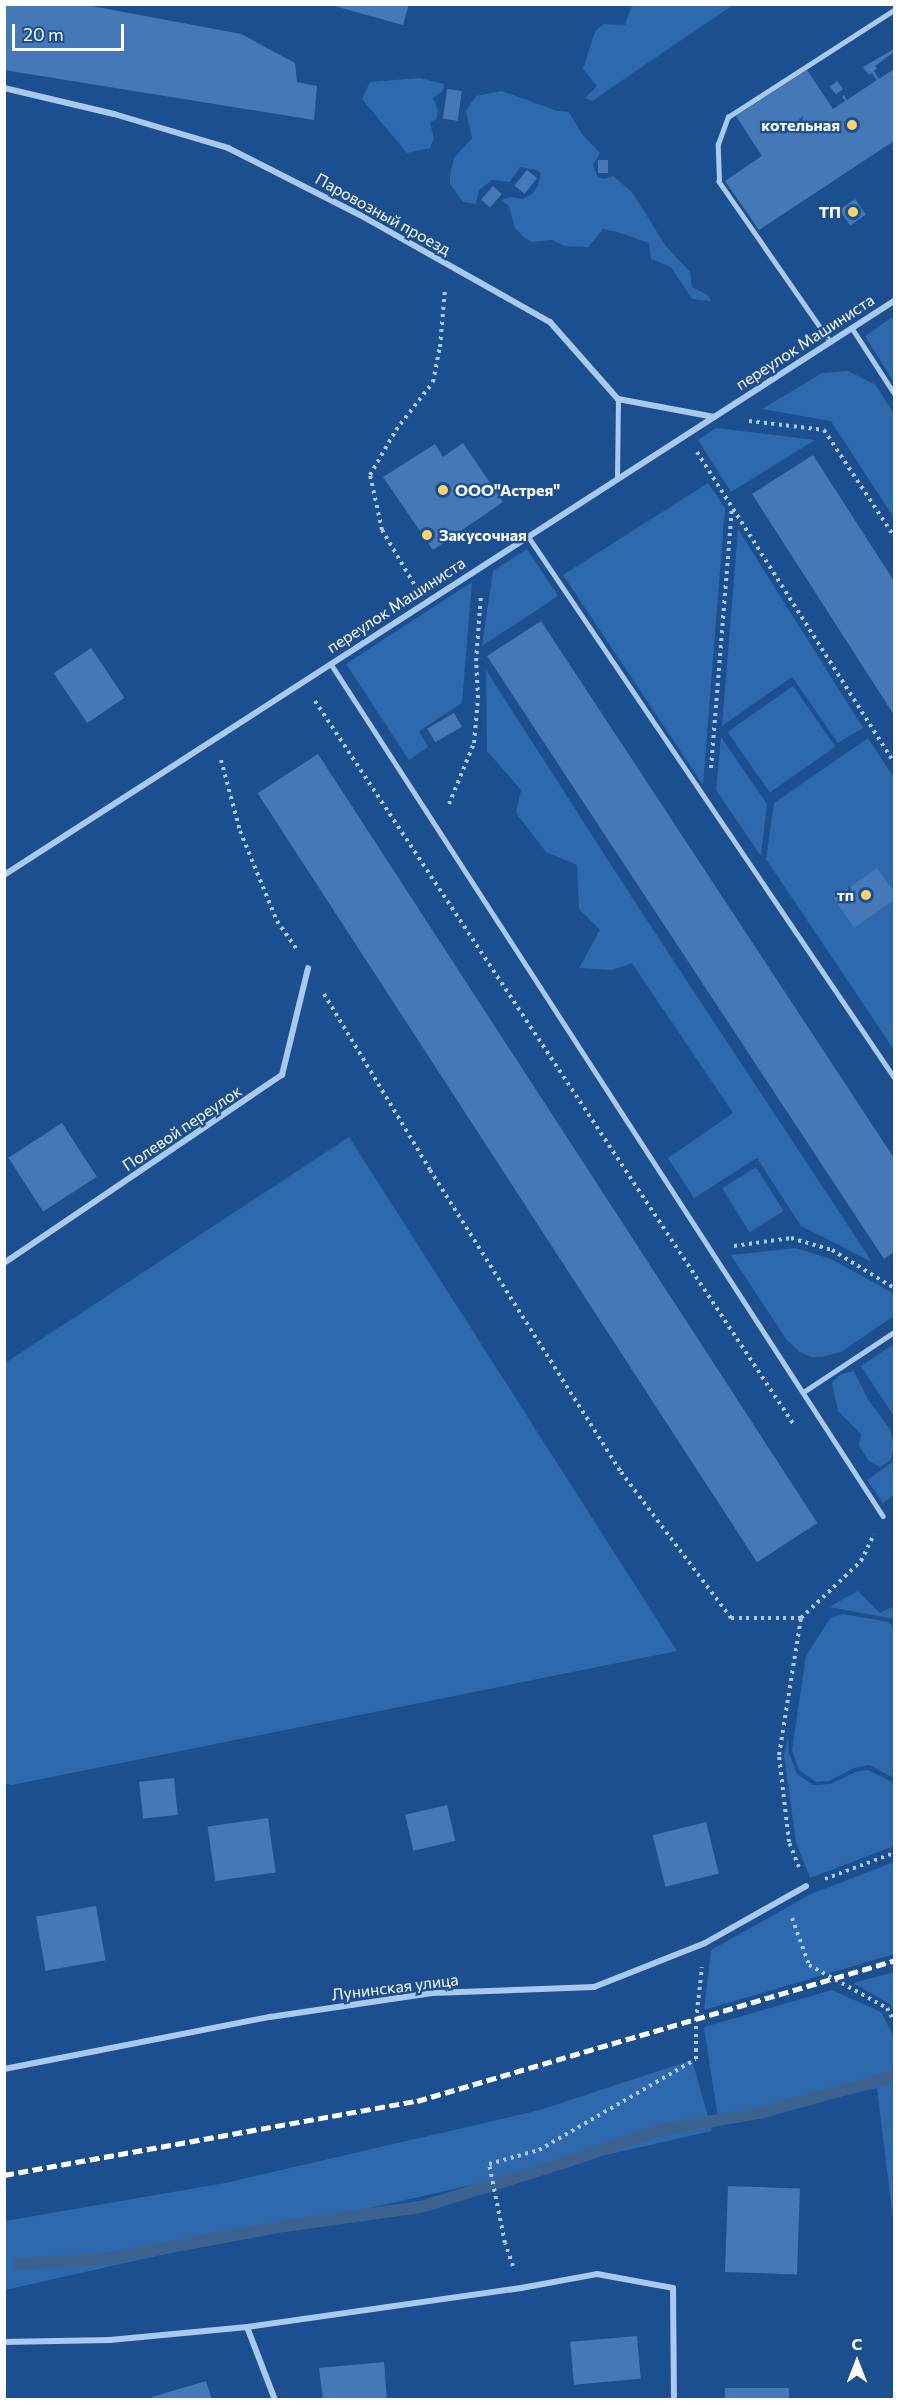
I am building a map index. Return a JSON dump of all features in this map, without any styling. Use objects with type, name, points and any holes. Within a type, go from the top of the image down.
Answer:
[{"type":"street","name":"Паровозный проезд","points":[[4,88],[114,114],[228,148],[360,215],[550,322],[618,399]]},
{"type":"street","name":"переулок Машиниста","points":[[4,875],[894,301]]},
{"type":"street","points":[[618,399],[714,417]]},
{"type":"street","name":"Полевой переулок","points":[[4,1263],[282,1075],[308,968]]},
{"type":"street","name":"Лунинская улица","points":[[4,2069],[270,2017],[432,1993],[594,1987],[705,1943],[806,1886]]},
{"type":"street","points":[[4,2342],[110,2340],[247,2327],[521,2288],[597,2274],[673,2289],[674,2400]]},
{"type":"street","points":[[247,2327],[275,2400]]},
{"type":"lane","points":[[830,342],[719,182],[717,144],[728,117],[894,10]]},
{"type":"lane","points":[[852,328],[894,393]]},
{"type":"lane","points":[[617,479],[618,399]]},
{"type":"lane","points":[[528,536],[894,1077]]},
{"type":"lane","points":[[331,664],[805,1391],[883,1516]]},
{"type":"lane","points":[[805,1391],[894,1332]]},
{"type":"path","points":[[425,603],[382,530],[370,475],[396,430],[432,382],[442,329],[446,264]]},
{"type":"path","points":[[714,417],[824,430],[894,536]]},
{"type":"path","points":[[686,435],[894,763]]},
{"type":"path","points":[[708,803],[732,506]]},
{"type":"path","points":[[440,830],[474,743],[478,698],[476,661],[484,564]]},
{"type":"path","points":[[303,683],[798,1431]]},
{"type":"path","points":[[215,739],[240,831],[277,921],[308,968],[429,1170],[621,1472],[731,1618],[801,1618]]},
{"type":"path","points":[[712,1250],[791,1238],[832,1250],[894,1288]]},
{"type":"path","points":[[883,1516],[861,1561],[801,1618],[779,1755],[789,1842],[806,1886],[894,1853]]},
{"type":"path","points":[[864,1530],[871,1540]]},
{"type":"path","points":[[786,1898],[808,1965],[887,2008],[894,2021]]},
{"type":"path","points":[[521,2288],[506,2243],[489,2164],[538,2150],[696,2059],[696,2020],[705,1943]]},
{"type":"shaded area","points":[[632,4],[733,5],[593,101],[589,100],[585,98],[597,86],[583,69],[595,31],[604,24],[625,25]]},
{"type":"shaded area","points":[[420,78],[444,84],[443,91],[433,98],[438,111],[436,119],[430,123],[434,138],[430,148],[407,153],[362,99],[370,82]]},
{"type":"shaded area","points":[[502,91],[557,111],[569,112],[582,134],[600,153],[593,165],[597,176],[603,179],[613,176],[632,192],[665,245],[690,272],[692,287],[709,296],[711,301],[692,299],[671,267],[651,259],[649,243],[617,232],[603,229],[588,247],[565,246],[552,240],[531,242],[525,238],[515,228],[509,206],[501,200],[511,197],[522,199],[532,194],[538,186],[541,173],[537,170],[520,167],[510,182],[492,180],[479,190],[476,204],[463,202],[450,184],[450,174],[454,158],[472,138],[466,111],[476,96]]},
{"type":"shaded area","points":[[894,316],[894,382],[865,336]]},
{"type":"shaded area","points":[[848,371],[876,385],[894,414],[894,518],[831,421],[762,409],[822,373]]},
{"type":"shaded area","points":[[716,428],[815,440],[731,492],[698,440]]},
{"type":"shaded area","points":[[708,483],[725,508],[703,785],[563,575]]},
{"type":"shaded area","points":[[738,529],[863,728],[838,743],[792,677],[722,726]]},
{"type":"shaded area","points":[[527,549],[558,596],[482,646],[493,571]]},
{"type":"shaded area","points":[[472,582],[462,703],[419,731],[428,747],[409,760],[346,664]]},
{"type":"shaded area","points":[[486,670],[631,896],[872,1262],[801,1226],[757,1158],[694,1198],[668,1158],[733,1113],[632,963],[612,970],[579,968],[600,930],[579,909],[577,865],[546,852],[516,813],[521,790],[487,751]]},
{"type":"shaded area","points":[[793,686],[835,747],[770,793],[727,732]]},
{"type":"shaded area","points":[[721,737],[767,804],[761,856],[716,790]]},
{"type":"shaded area","points":[[868,738],[894,778],[894,1050],[766,859],[774,803]]},
{"type":"shaded area","points":[[349,1137],[677,1651],[12,1785],[5,1783],[5,1363]]},
{"type":"shaded area","points":[[756,1167],[784,1211],[750,1232],[722,1188]]},
{"type":"shaded area","points":[[796,1248],[831,1259],[891,1292],[894,1296],[894,1316],[841,1352],[822,1357],[811,1357],[800,1352],[786,1339],[731,1255]]},
{"type":"shaded area","points":[[894,1344],[894,1416],[861,1366]]},
{"type":"shaded area","points":[[854,1371],[869,1401],[890,1429],[894,1445],[891,1460],[880,1467],[869,1461],[859,1446],[861,1434],[838,1411],[832,1383],[841,1374]]},
{"type":"shaded area","points":[[894,1461],[894,1495],[883,1503],[867,1480]]},
{"type":"shaded area","points":[[858,1591],[880,1613],[894,1606],[894,1619],[829,1607]]},
{"type":"shaded area","points":[[843,1614],[889,1622],[894,1629],[894,1778],[869,1765],[854,1768],[829,1781],[816,1782],[799,1770],[792,1750],[806,1656],[831,1617]]},
{"type":"shaded area","points":[[788,1738],[789,1753],[797,1774],[813,1785],[831,1784],[855,1772],[868,1770],[894,1783],[894,1846],[810,1878],[796,1842],[784,1755]]},
{"type":"shaded area","points":[[894,1862],[894,1954],[704,2010],[711,1950],[811,1894]]},
{"type":"shaded area","points":[[894,1972],[894,2012],[890,2004],[853,1983]]},
{"type":"shaded area","points":[[832,1990],[881,2012],[894,2037],[894,2228],[877,2088],[719,2125],[704,2027]]},
{"type":"shaded area","points":[[692,2060],[712,2131],[5,2290],[5,2221],[225,2183],[540,2110]]},
{"type":"building","points":[[4,4],[81,4],[241,34],[295,63],[297,82],[317,86],[314,120],[4,70]]},
{"type":"building","points":[[327,4],[409,4],[403,25]]},
{"type":"building","points":[[894,49],[894,52],[875,66],[877,69],[874,71],[879,79],[894,69],[894,141],[759,230],[725,181],[762,156],[736,116],[807,70],[833,109],[845,101],[842,97],[844,95],[847,100],[877,80],[863,67]]},
{"type":"building","points":[[837,81],[843,89],[836,94],[830,86]]},
{"type":"building","points":[[447,89],[462,91],[458,121],[443,119]]},
{"type":"building","points":[[598,160],[608,160],[608,173],[598,173]]},
{"type":"building","points":[[527,170],[537,178],[525,194],[514,186]]},
{"type":"building","points":[[493,186],[502,194],[490,207],[481,199]]},
{"type":"building","name":"ТП","points":[[855,199],[866,215],[850,225],[839,210]]},
{"type":"building","name":"ООО\"Астрея\"","points":[[463,443],[503,502],[433,550],[383,477],[435,444],[443,457]]},
{"type":"building","points":[[813,455],[894,581],[894,715],[752,494]]},
{"type":"building","points":[[541,621],[894,1158],[894,1252],[884,1259],[487,656]]},
{"type":"building","points":[[91,648],[125,698],[87,723],[54,673]]},
{"type":"building","points":[[454,713],[462,727],[435,742],[427,728]]},
{"type":"building","points":[[318,754],[817,1523],[757,1562],[258,793]]},
{"type":"building","name":"тп","points":[[877,868],[894,892],[894,900],[854,928],[834,898]]},
{"type":"building","points":[[62,1123],[97,1177],[43,1212],[8,1158]]},
{"type":"building","points":[[174,1778],[178,1815],[143,1818],[139,1782]]},
{"type":"building","points":[[447,1805],[455,1841],[413,1851],[405,1815]]},
{"type":"building","points":[[268,1818],[276,1872],[215,1881],[208,1826]]},
{"type":"building","points":[[706,1822],[719,1873],[665,1887],[653,1835]]},
{"type":"building","points":[[96,1906],[106,1960],[45,1971],[36,1917]]},
{"type":"building","points":[[728,2186],[800,2189],[797,2274],[725,2272]]},
{"type":"building","points":[[637,2336],[641,2379],[574,2385],[570,2342]]},
{"type":"building","points":[[384,2362],[387,2400],[323,2400],[319,2368]]},
{"type":"building","points":[[206,2381],[212,2400],[153,2400],[152,2397]]},
{"type":"building","points":[[725,2388],[789,2388],[789,2400],[725,2400]]},
{"type":"waterway","points":[[20,2264],[111,2258],[284,2226],[421,2207],[560,2164],[656,2131],[759,2113],[894,2076]]},
{"type":"railway","points":[[4,2175],[417,2101],[894,1961]]},
{"type":"place","name":"котельная","points":[[852,125]]},
{"type":"place","name":"ТП","points":[[853,212]]},
{"type":"place","name":"ООО\"Астрея\"","points":[[443,490]]},
{"type":"place","name":"Закусочная","points":[[427,535]]},
{"type":"place","name":"тп","points":[[866,895]]}]
